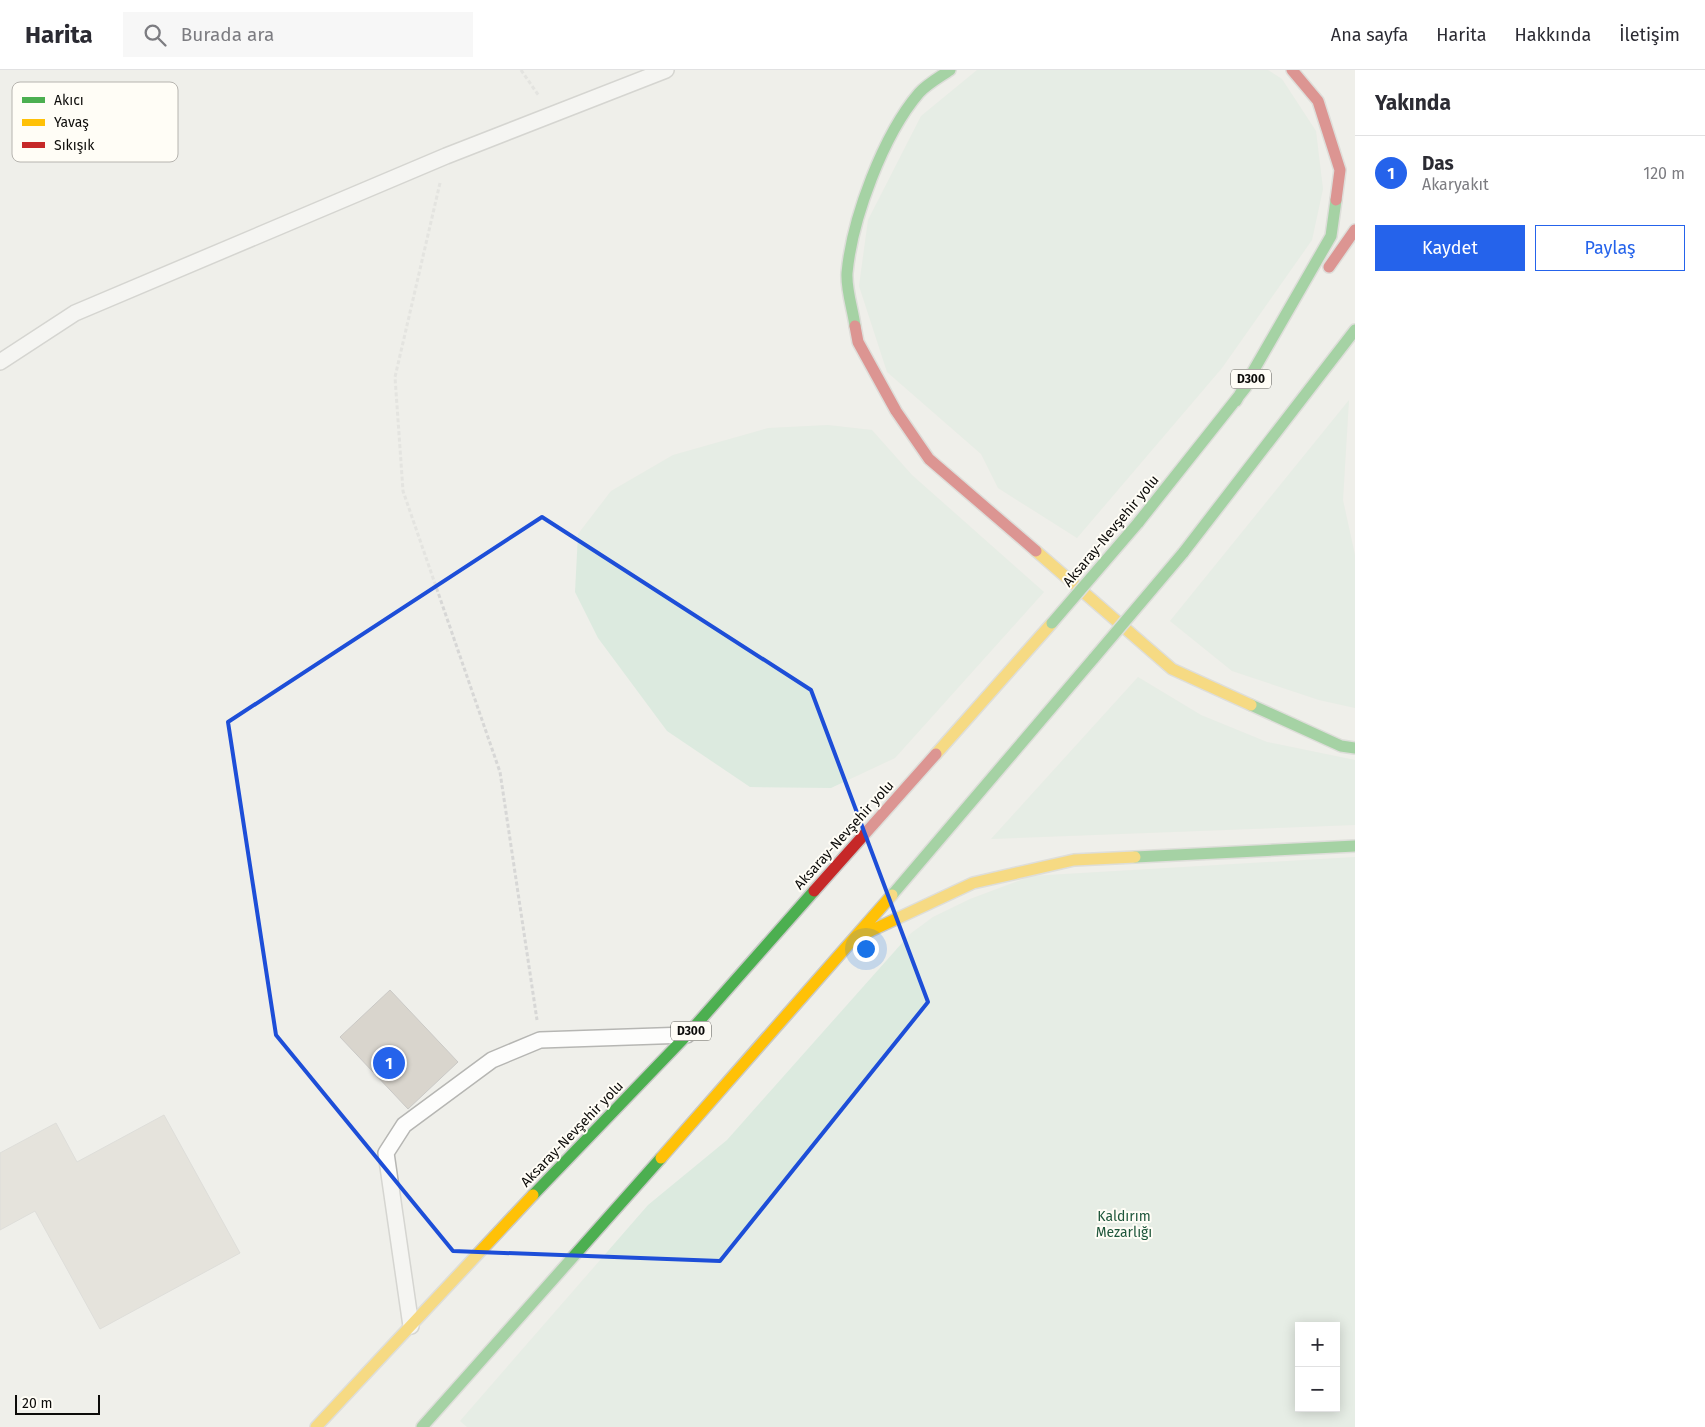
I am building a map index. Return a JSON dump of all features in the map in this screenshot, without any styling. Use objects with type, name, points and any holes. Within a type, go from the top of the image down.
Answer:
[{"type":"highway","points":[[950,70],[920,92],[892,133],[873,176],[855,230],[847,275],[858,342],[896,411],[929,459],[1172,669],[1341,746],[1355,748]]},
{"type":"highway","points":[[1236,401],[1331,236],[1340,170],[1318,101],[1292,70]]},
{"type":"highway","name":"Aksaray-Nevşehir yolu","points":[[316,1427],[687,1035],[1052,623],[1138,523],[1236,401],[1355,230]]},
{"type":"highway","points":[[422,1427],[856,938],[1183,553],[1355,330]]},
{"type":"highway","points":[[856,938],[973,883],[1074,860],[1355,846]]},
{"type":"lane","points":[[0,362],[75,313],[446,156],[666,70]]},
{"type":"lane","points":[[411,1326],[386,1153],[404,1125],[492,1060],[540,1040],[687,1035]]},
{"type":"path","points":[[521,70],[552,115]]},
{"type":"path","points":[[446,156],[395,377],[403,491],[500,772],[540,1040]]},
{"type":"highlighted area","points":[[542,517],[811,690],[928,1002],[720,1261],[453,1251],[276,1035],[228,722]]},
{"type":"green space","points":[[977,70],[1268,70],[1282,79],[1316,131],[1323,189],[1312,240],[1222,368],[1077,538],[998,488],[981,454],[887,372],[859,286],[868,220],[921,116]]},
{"type":"green space","points":[[1349,400],[1343,500],[1355,555],[1355,708],[1319,700],[1232,671],[1170,621]]},
{"type":"green space","points":[[828,425],[872,430],[912,475],[1044,592],[895,758],[831,788],[750,787],[667,731],[598,638],[575,592],[578,534],[611,491],[673,455],[768,428]]},
{"type":"green space","points":[[1138,677],[1201,715],[1267,742],[1355,760],[1355,825],[991,839]]},
{"type":"green space","name":"Kaldırım Mezarlığı","points":[[1355,857],[1355,1427],[467,1427],[460,1421],[648,1205],[727,1140],[910,934],[933,917],[970,899],[1031,876]]},
{"type":"building","points":[[390,990],[458,1062],[408,1109],[340,1037]]},
{"type":"building","points":[[164,1115],[240,1253],[100,1329],[35,1211],[0,1230],[0,1153],[56,1123],[77,1162]]},
{"type":"traffic: fast","points":[[855,326],[847,273],[855,228],[871,178],[893,131],[919,93],[950,70]]},
{"type":"traffic: fast","points":[[1236,401],[1331,236],[1336,200]]},
{"type":"traffic: fast","points":[[1183,553],[1355,330]]},
{"type":"traffic: fast","points":[[1138,523],[1246,387]]},
{"type":"traffic: fast","points":[[1052,623],[1138,523]]},
{"type":"traffic: fast","points":[[1094,658],[1183,553]]},
{"type":"traffic: fast","points":[[892,895],[1094,658]]},
{"type":"traffic: fast","points":[[1251,705],[1341,746],[1355,748]]},
{"type":"traffic: fast","points":[[1135,857],[1355,846]]},
{"type":"traffic: fast","points":[[533,1195],[687,1035],[814,891]]},
{"type":"traffic: fast","points":[[422,1427],[661,1158]]},
{"type":"traffic: slow","points":[[1036,551],[1172,669],[1251,705]]},
{"type":"traffic: slow","points":[[936,754],[1052,623]]},
{"type":"traffic: slow","points":[[864,934],[973,883],[1074,860],[1135,857]]},
{"type":"traffic: slow","points":[[661,1158],[892,895]]},
{"type":"traffic: slow","points":[[316,1427],[533,1195]]},
{"type":"traffic: jam","points":[[1292,70],[1318,101],[1340,170],[1336,200]]},
{"type":"traffic: jam","points":[[1329,267],[1355,230]]},
{"type":"traffic: jam","points":[[855,326],[858,342],[896,411],[929,459],[1036,551]]},
{"type":"traffic: jam","points":[[814,891],[936,754]]},
{"type":"place","name":"Das","points":[[389,1063]]}]
